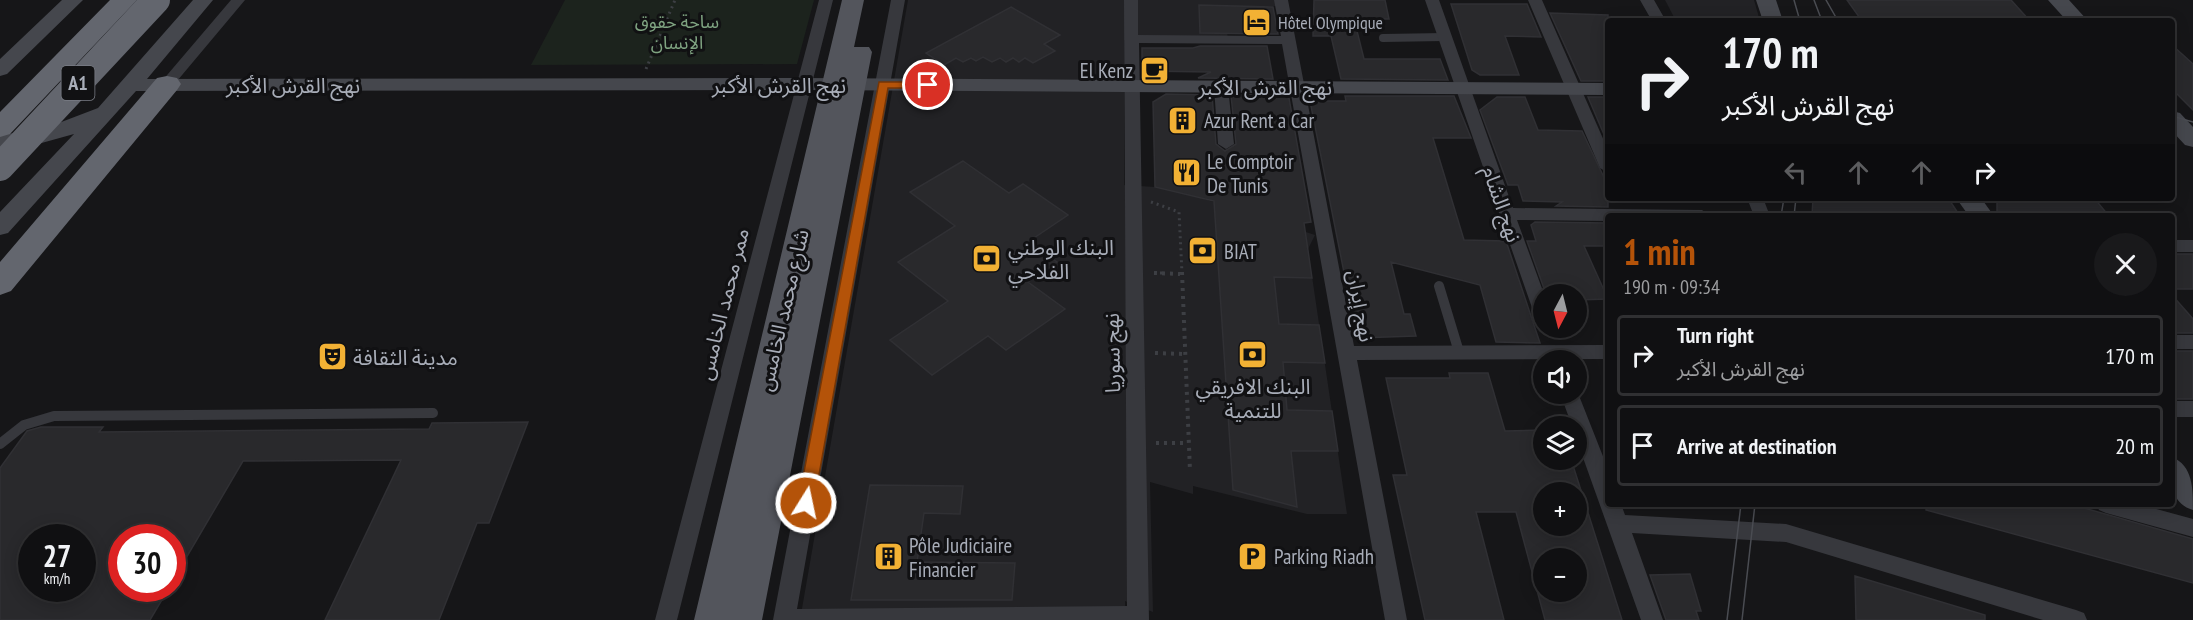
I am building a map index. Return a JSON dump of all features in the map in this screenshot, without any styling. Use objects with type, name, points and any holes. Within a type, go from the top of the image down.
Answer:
[{"type":"highway","name":"A1","points":[[0,128],[124,0]]},
{"type":"highway","name":"A1","points":[[0,167],[156,0]]},
{"type":"highway","points":[[0,283],[167,84]]},
{"type":"main road","points":[[0,70],[73,0]]},
{"type":"main road","points":[[0,227],[111,107],[203,0]]},
{"type":"main road","name":"شارع محمد الخامس","points":[[712,620],[857,84],[853,0]]},
{"type":"main road","name":"شارع محمد الخامس","points":[[744,620],[857,84],[872,0]]},
{"type":"main road","points":[[1766,0],[1772,18]]},
{"type":"main road","points":[[2058,0],[2075,18]]},
{"type":"main road","name":"نهج القرش الأكبر","points":[[130,85],[857,84],[1605,89]]},
{"type":"main road","points":[[0,142],[30,140],[56,133],[111,107]]},
{"type":"main road","points":[[1970,201],[1980,213]]},
{"type":"main road","points":[[2175,473],[2193,498]]},
{"type":"street","points":[[167,84],[238,0]]},
{"type":"street","name":"ممر محمد الخامس","points":[[666,620],[826,0]]},
{"type":"street","name":"شارع محمد الخامس","points":[[784,620],[857,84],[898,0]]},
{"type":"street","name":"نهج سوريا","points":[[1131,0],[1138,618]]},
{"type":"street","name":"نهج إيران","points":[[1281,0],[1396,620]]},
{"type":"street","name":"نهج الشام","points":[[1432,0],[1533,289]]},
{"type":"street","points":[[1535,0],[1576,88],[1605,160]]},
{"type":"street","points":[[1647,0],[1657,18]]},
{"type":"street","points":[[1132,39],[1287,40]]},
{"type":"street","points":[[1221,87],[1226,144]]},
{"type":"street","points":[[1506,214],[1605,215]]},
{"type":"street","points":[[2175,246],[2193,246]]},
{"type":"street","points":[[2175,342],[2193,342]]},
{"type":"street","points":[[1347,353],[1459,352],[1533,355]]},
{"type":"street","points":[[1587,354],[1605,352]]},
{"type":"street","points":[[1574,404],[1605,489]]},
{"type":"street","points":[[2175,409],[2193,409]]},
{"type":"street","points":[[2117,507],[2193,528]]},
{"type":"street","points":[[1652,620],[1614,513],[1786,533],[2076,620]]},
{"type":"street","points":[[784,620],[1138,618]]},
{"type":"lane","points":[[1383,38],[1444,37]]},
{"type":"lane","points":[[1439,286],[1459,352]]},
{"type":"lane","points":[[0,444],[17,428],[37,419],[54,416],[433,413]]},
{"type":"path","points":[[639,85],[675,0]]},
{"type":"path","points":[[1133,197],[1173,208],[1179,212],[1190,471]]},
{"type":"path","points":[[1134,352],[1184,354]]},
{"type":"path","points":[[1135,442],[1188,443]]},
{"type":"shaded area","points":[[908,0],[1276,0],[1277,6],[1224,6],[1228,40],[1124,40],[1124,185],[1155,187],[1189,194],[1315,235],[1308,249],[1347,514],[1307,514],[1193,486],[1193,494],[1150,482],[1153,612],[1125,601],[1125,620],[800,620]]},
{"type":"shaded area","points":[[1665,0],[1754,0],[1759,18],[1674,18]]},
{"type":"green space","name":"ساحة حقوق الإنسان","points":[[565,0],[814,0],[797,64],[531,65]]},
{"type":"building","points":[[1314,0],[1385,0],[1389,19],[1354,19],[1364,59],[1440,59],[1448,80],[1341,79],[1331,36],[1313,36]]},
{"type":"building","points":[[1847,0],[2011,0],[2027,18],[1860,18]]},
{"type":"building","points":[[1451,4],[1527,4],[1541,37],[1505,36],[1519,75],[1480,75],[1472,70]]},
{"type":"building","points":[[1199,5],[1273,7],[1278,34],[1200,33]]},
{"type":"building","points":[[1011,7],[1060,35],[1044,44],[1055,51],[1033,63],[1025,58],[1019,62],[1013,58],[1006,62],[1000,58],[992,62],[983,57],[976,61],[971,58],[963,62],[956,58],[944,65],[926,53]]},
{"type":"building","points":[[1550,13],[1608,15],[1608,18],[1605,18],[1605,81],[1581,81]]},
{"type":"building","points":[[1267,46],[1273,79],[1198,78],[1211,72],[1142,71],[1142,48]]},
{"type":"building","points":[[2175,48],[2193,64],[2193,110],[2175,92]]},
{"type":"building","points":[[1166,94],[1212,95],[1216,144],[1225,151],[1236,144],[1231,95],[1280,95],[1289,98],[1311,222],[1304,223],[1312,278],[1274,277],[1279,324],[1319,325],[1325,363],[1283,362],[1287,410],[1332,411],[1338,451],[1291,451],[1297,507],[1233,490],[1214,201],[1155,187],[1153,102]]},
{"type":"building","points":[[1345,96],[1454,96],[1471,138],[1433,138],[1464,240],[1506,241],[1533,322],[1533,338],[1538,338],[1540,343],[1496,342],[1480,285],[1391,262],[1404,314],[1410,314],[1416,336],[1357,338],[1310,101],[1346,101]]},
{"type":"building","points":[[1497,97],[1525,97],[1538,130],[1582,131],[1605,180],[1605,201],[1608,201],[1608,207],[1556,206],[1562,202],[1523,201],[1518,185],[1508,185],[1480,110]]},
{"type":"building","points":[[1588,97],[1605,97],[1605,137]]},
{"type":"building","points":[[963,161],[1009,193],[1023,184],[1068,215],[1028,242],[1057,262],[1028,282],[1065,309],[1006,350],[988,336],[932,375],[890,340],[948,301],[898,262],[955,226],[910,192]]},
{"type":"building","points":[[1813,201],[1950,201],[1958,213],[1812,213]]},
{"type":"building","points":[[1997,201],[2096,201],[2106,213],[1997,213]]},
{"type":"building","points":[[1535,222],[1605,223],[1605,246],[1584,246],[1605,292],[1605,299],[1587,300],[1587,284],[1542,284],[1527,241],[1536,241],[1531,225]]},
{"type":"building","points":[[2175,254],[2193,254],[2193,289],[2175,289]]},
{"type":"building","points":[[2175,298],[2193,319],[2193,333],[2175,333]]},
{"type":"building","points":[[2175,351],[2193,351],[2193,399],[2175,399]]},
{"type":"building","points":[[1449,373],[1488,373],[1505,431],[1533,430],[1533,470],[1574,470],[1578,482],[1533,482],[1533,536],[1587,536],[1587,510],[1622,620],[1545,620],[1540,602],[1587,602],[1587,548],[1533,548],[1533,575],[1516,512],[1476,512],[1504,620],[1425,620],[1393,475],[1407,475],[1386,378],[1450,378]]},
{"type":"building","points":[[528,422],[489,523],[477,523],[439,620],[325,620],[401,460],[243,461],[186,558],[186,524],[108,524],[108,602],[161,602],[150,620],[0,620],[0,468],[27,431],[41,427],[103,427],[99,432],[429,429],[432,423]]},
{"type":"building","name":"Pôle Judiciaire Financier","points":[[870,485],[963,486],[960,514],[924,513],[917,562],[1015,563],[1012,600],[851,600]]},
{"type":"building","points":[[1926,507],[2081,507],[2193,539],[2193,583],[1926,510]]},
{"type":"building","points":[[1690,574],[1701,611],[1696,611],[1699,620],[1666,620],[1650,575]]},
{"type":"building","points":[[1855,576],[1985,615],[1985,620],[1856,620]]},
{"type":"tram line","points":[[1794,0],[1799,18]]},
{"type":"tram line","points":[[1814,0],[1821,18]]},
{"type":"tram line","points":[[1826,0],[1836,18]]},
{"type":"tram line","points":[[2175,117],[2193,122]]},
{"type":"tram line","points":[[1782,213],[1784,201]]},
{"type":"tram line","points":[[1794,213],[1796,201]]},
{"type":"tram line","points":[[1727,620],[1741,507]]},
{"type":"tram line","points":[[1742,620],[1755,507]]},
{"type":"place","name":"Hôtel Olympique","points":[[1257,22]]},
{"type":"place","name":"El Kenz","points":[[1154,70]]},
{"type":"place","name":"Azur Rent a Car","points":[[1183,120]]},
{"type":"place","name":"Le Comptoir De Tunis","points":[[1186,173]]},
{"type":"place","name":"BIAT","points":[[1203,251]]},
{"type":"place","name":"البنك الوطني الفلاحي","points":[[987,259]]},
{"type":"place","name":"البنك الافريقي للتنمية","points":[[1253,355]]},
{"type":"place","name":"مدينة الثقافة","points":[[332,357]]},
{"type":"place","name":"Parking Riadh","points":[[1253,556]]},
{"type":"place","name":"Pôle Judiciaire Financier","points":[[888,557]]},
{"type":"route","points":[[806,503],[883,85],[928,85]]}]
